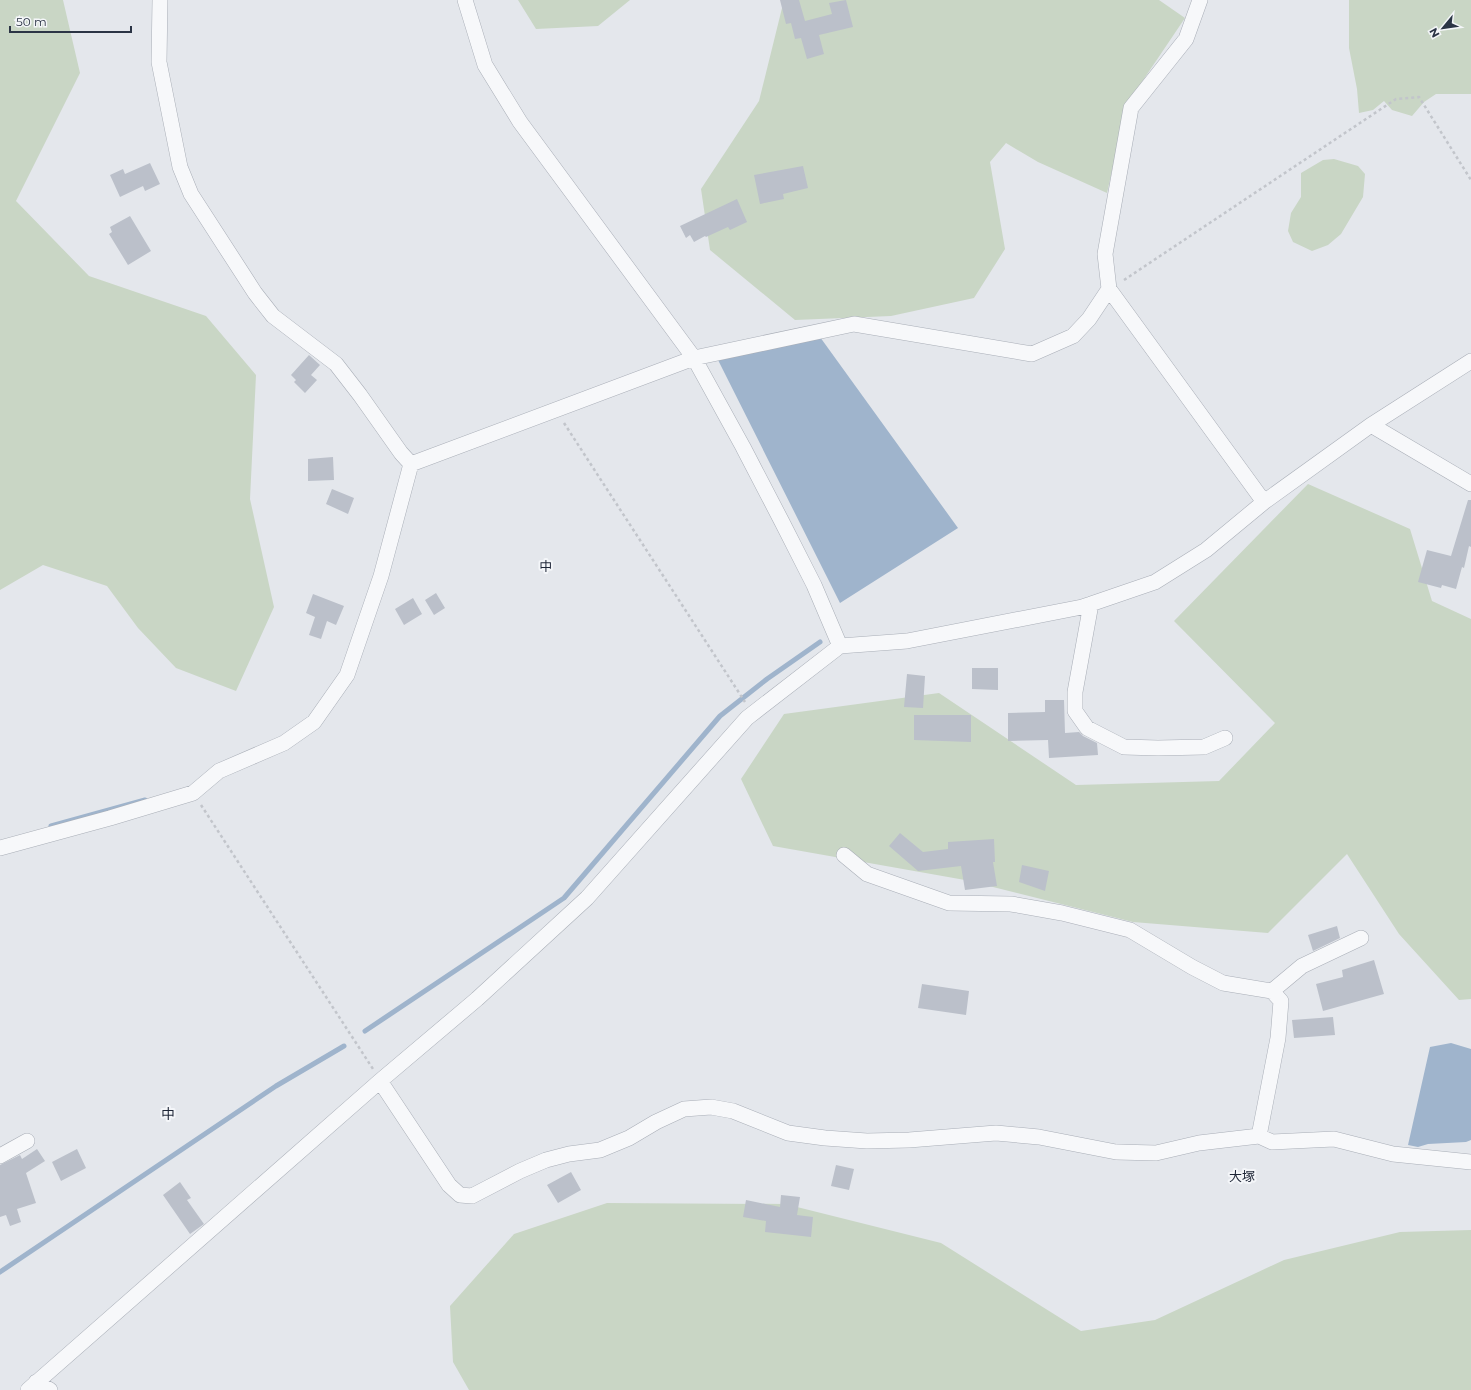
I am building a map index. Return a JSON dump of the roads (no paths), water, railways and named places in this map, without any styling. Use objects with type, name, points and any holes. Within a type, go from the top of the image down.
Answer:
[{"type":"street","points":[[160,0],[158,62],[180,167],[191,194],[255,293],[273,316],[336,364],[360,395],[400,453],[412,464]]},
{"type":"street","points":[[465,0],[485,65],[520,122],[694,358],[786,529],[814,585],[840,646]]},
{"type":"street","points":[[1200,0],[1186,39],[1131,108],[1105,254],[1109,290],[1264,502]]},
{"type":"street","points":[[412,464],[694,358],[854,324],[1032,354],[1073,336],[1090,319],[1109,290]]},
{"type":"street","points":[[32,1386],[380,1081],[477,999],[588,898],[747,718],[840,646],[907,641],[1082,607],[1155,582],[1206,550],[1264,502],[1371,425],[1471,360]]},
{"type":"street","points":[[1371,425],[1471,484]]},
{"type":"street","points":[[0,848],[110,818],[193,793],[219,771],[284,742],[314,722],[347,675],[381,576],[412,464]]},
{"type":"street","points":[[1091,604],[1075,692],[1075,711],[1088,728],[1124,747],[1204,747],[1225,738]]},
{"type":"street","points":[[844,855],[867,874],[949,903],[1011,904],[1062,913],[1130,930],[1192,967],[1223,983],[1272,991],[1280,1001],[1278,1038],[1259,1136]]},
{"type":"street","points":[[1272,991],[1302,966],[1361,938]]},
{"type":"street","points":[[380,1081],[449,1185],[460,1195],[472,1196],[520,1171],[546,1160],[569,1154],[600,1150],[629,1138],[656,1122],[684,1110],[711,1107],[733,1111],[788,1133],[825,1138],[867,1141],[909,1140],[996,1132],[1039,1137],[1116,1152],[1156,1153],[1199,1143],[1259,1136],[1272,1142],[1334,1139],[1393,1154],[1471,1162]]},
{"type":"street","points":[[0,1156],[27,1141]]},
{"type":"street","points":[[32,1386],[50,1390]]},
{"type":"water","points":[[820,337],[958,528],[840,603],[717,358]]},
{"type":"water","points":[[1451,1043],[1471,1049],[1471,1140],[1466,1142],[1428,1144],[1418,1147],[1408,1145],[1430,1047]]},
{"type":"waterway","points":[[365,1031],[564,898],[720,716],[767,679],[820,642]]},
{"type":"waterway","points":[[51,826],[145,800]]},
{"type":"waterway","points":[[0,1272],[276,1086],[344,1046]]},
{"type":"district","name":"中","points":[[546,566]]},
{"type":"district","name":"中","points":[[168,1114]]},
{"type":"district","name":"大塚","points":[[1242,1176]]}]
